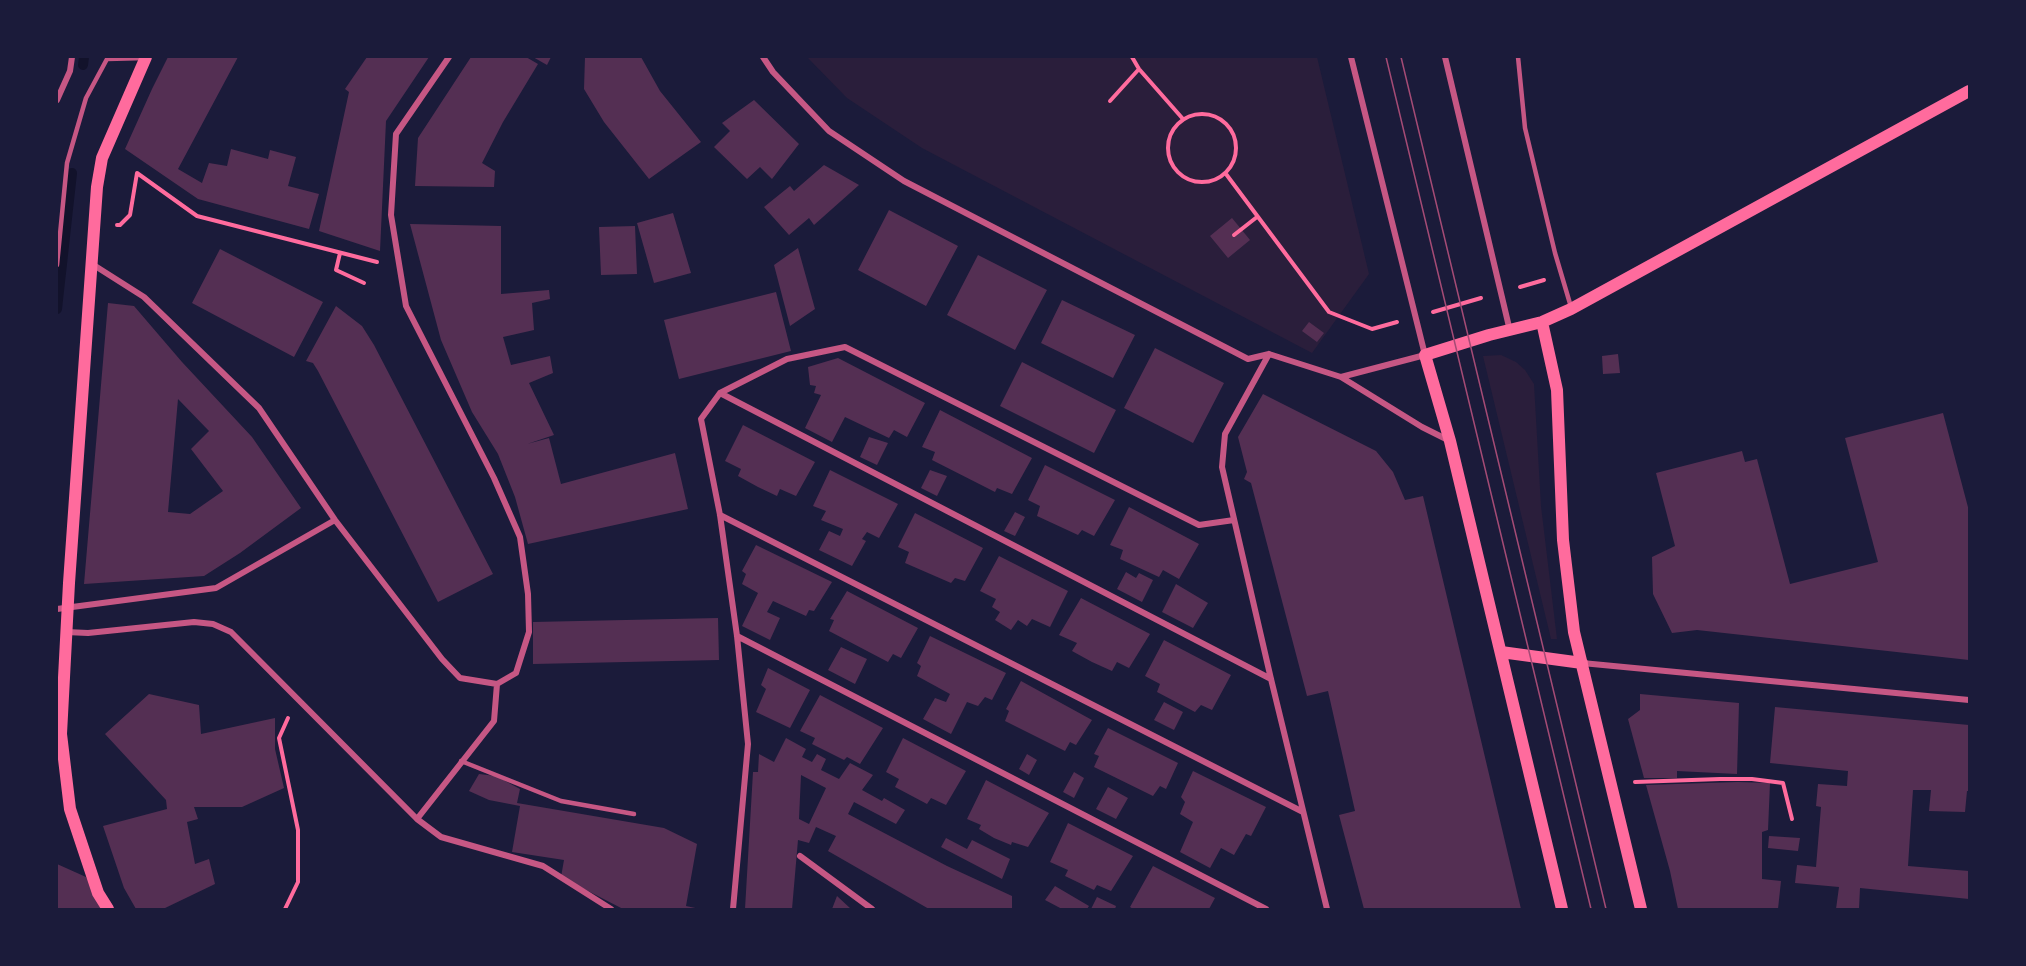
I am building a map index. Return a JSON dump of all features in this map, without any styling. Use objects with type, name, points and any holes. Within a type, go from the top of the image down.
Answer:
[{"type":"main road","points":[[108,909],[98,893],[70,809],[61,734],[69,583],[97,187],[102,158],[145,58]]},
{"type":"main road","points":[[1562,909],[1450,441],[1425,355],[1542,322],[1571,309],[1969,91]]},
{"type":"main road","points":[[1542,322],[1557,390],[1563,540],[1574,633],[1641,909]]},
{"type":"main road","points":[[1500,652],[1582,663]]},
{"type":"street","points":[[57,100],[70,71],[72,57]]},
{"type":"street","points":[[91,263],[144,297],[259,408],[335,520],[442,659],[460,678],[497,684],[516,673],[529,632],[528,594],[520,537],[495,478],[406,306],[391,215],[396,134],[449,57]]},
{"type":"street","points":[[763,57],[773,72],[829,131],[904,181],[1248,359],[1269,354],[1341,377],[1422,427],[1450,441]]},
{"type":"street","points":[[1341,377],[1425,355],[1351,57]]},
{"type":"street","points":[[1445,57],[1510,331]]},
{"type":"street","points":[[733,909],[748,744],[737,636],[720,515],[701,419],[720,393],[787,359],[845,347],[1199,525],[1234,520]]},
{"type":"street","points":[[1269,354],[1225,434],[1222,467],[1327,909]]},
{"type":"street","points":[[720,393],[1271,679]]},
{"type":"street","points":[[720,515],[1303,812]]},
{"type":"street","points":[[57,609],[216,588],[335,520]]},
{"type":"street","points":[[67,626],[88,633],[194,622],[213,624],[231,632],[417,819],[441,837],[543,866],[611,909]]},
{"type":"street","points":[[737,636],[1266,909]]},
{"type":"street","points":[[1582,663],[1969,700]]},
{"type":"street","points":[[417,819],[494,721],[497,684]]},
{"type":"street","points":[[800,856],[872,909]]},
{"type":"lane","points":[[1518,57],[1525,128],[1554,253],[1571,309]]},
{"type":"lane","points":[[57,265],[67,163],[86,98],[107,59],[145,58]]},
{"type":"lane","points":[[461,761],[561,801],[634,814]]},
{"type":"path","points":[[1132,57],[1139,69],[1184,119]]},
{"type":"path","points":[[1110,100],[1139,69]]},
{"type":"path","points":[[1206,114],[1226,123],[1237,143],[1237,154],[1226,174],[1205,183],[1194,182],[1175,170],[1168,148],[1175,127],[1184,119],[1206,114]]},
{"type":"path","points":[[120,225],[130,215],[137,173],[197,216],[398,268]]},
{"type":"path","points":[[1226,174],[1329,312]]},
{"type":"path","points":[[1234,235],[1257,217]]},
{"type":"path","points":[[340,253],[336,270],[364,283]]},
{"type":"path","points":[[285,909],[297,882],[298,830],[279,738],[296,699]]},
{"type":"path","points":[[1610,784],[1720,779],[1752,779],[1783,783],[1792,819]]},
{"type":"shaded area","points":[[807,57],[1317,57],[1369,274],[1312,353],[922,148],[847,98]]},
{"type":"shaded area","points":[[1501,355],[1516,362],[1525,370],[1534,384],[1541,506],[1557,639],[1551,639],[1483,356]]},
{"type":"building","points":[[168,57],[238,57],[178,169],[202,183],[209,163],[227,166],[231,149],[268,159],[270,150],[296,157],[288,186],[319,194],[309,229],[198,199],[125,149]]},
{"type":"building","points":[[367,57],[429,57],[386,121],[380,251],[319,231],[349,92],[345,89]]},
{"type":"building","points":[[471,57],[526,57],[538,64],[503,122],[482,163],[495,171],[494,187],[415,186],[418,138]]},
{"type":"building","points":[[533,57],[551,57],[547,65]]},
{"type":"building","points":[[585,57],[641,57],[660,91],[701,142],[649,179],[604,122],[584,89]]},
{"type":"building","points":[[754,100],[799,144],[772,179],[760,167],[747,179],[714,147],[730,131],[722,123]]},
{"type":"building","points":[[824,165],[859,185],[814,225],[809,218],[789,235],[764,207],[790,186],[794,191]]},
{"type":"building","points":[[889,210],[958,246],[926,306],[858,270]]},
{"type":"building","points":[[673,213],[691,273],[654,283],[637,223]]},
{"type":"building","points":[[1232,218],[1250,240],[1228,258],[1210,236]]},
{"type":"building","points":[[410,224],[501,226],[501,294],[549,290],[550,299],[532,303],[534,330],[503,337],[511,365],[550,356],[553,373],[529,383],[554,435],[527,444],[549,438],[561,484],[675,453],[688,509],[528,544],[515,497],[498,454],[472,412],[441,340]]},
{"type":"building","points":[[635,226],[637,274],[601,275],[599,227]]},
{"type":"building","points":[[798,248],[815,309],[790,326],[774,265]]},
{"type":"building","points":[[220,249],[323,302],[294,357],[192,303]]},
{"type":"building","points":[[978,255],[1047,290],[1015,350],[947,315]]},
{"type":"building","points":[[776,292],[791,351],[679,379],[664,320]]},
{"type":"building","points":[[1062,300],[1135,335],[1113,378],[1041,343]]},
{"type":"building","points":[[108,303],[134,306],[182,362],[252,437],[301,508],[240,553],[204,576],[84,584]],"holes":[[[178,399],[209,431],[191,449],[223,491],[190,514],[168,512]]]},
{"type":"building","points":[[336,306],[362,326],[374,345],[493,574],[438,602],[318,371],[313,363],[306,361]]},
{"type":"building","points":[[1309,322],[1324,333],[1317,342],[1302,331]]},
{"type":"building","points":[[1155,348],[1224,383],[1193,443],[1124,408]]},
{"type":"building","points":[[1618,354],[1620,373],[1603,374],[1602,356]]},
{"type":"building","points":[[838,358],[925,403],[907,437],[894,430],[889,438],[845,417],[832,442],[805,428],[821,395],[814,393],[816,386],[810,385],[808,367]]},
{"type":"building","points":[[1022,362],[1116,410],[1094,453],[1000,406]]},
{"type":"building","points":[[1263,394],[1376,451],[1393,472],[1405,500],[1423,496],[1521,909],[1364,909],[1339,815],[1355,811],[1328,691],[1307,696],[1251,483],[1244,479],[1247,472],[1238,437]]},
{"type":"building","points":[[940,410],[1032,458],[1012,494],[997,488],[995,492],[932,460],[935,452],[922,447]]},
{"type":"building","points":[[1943,413],[1969,511],[1969,660],[1697,630],[1672,633],[1653,594],[1652,557],[1675,546],[1656,473],[1742,451],[1745,462],[1757,459],[1790,584],[1878,562],[1845,438]]},
{"type":"building","points":[[743,425],[815,462],[796,496],[780,489],[777,496],[758,487],[738,476],[741,469],[725,461]]},
{"type":"building","points":[[869,437],[888,443],[877,465],[860,457]]},
{"type":"building","points":[[1045,465],[1115,500],[1094,536],[1082,530],[1078,535],[1037,516],[1040,506],[1028,500]]},
{"type":"building","points":[[830,470],[898,504],[879,538],[867,532],[862,539],[866,541],[852,566],[819,550],[829,531],[840,536],[843,529],[821,520],[826,511],[813,506]]},
{"type":"building","points":[[930,470],[947,476],[937,496],[921,488]]},
{"type":"building","points":[[1129,507],[1199,544],[1179,579],[1163,570],[1159,577],[1120,559],[1123,550],[1110,545]]},
{"type":"building","points":[[1015,512],[1025,517],[1015,536],[1004,531]]},
{"type":"building","points":[[915,513],[983,548],[965,581],[955,578],[951,583],[905,563],[909,552],[898,547]]},
{"type":"building","points":[[756,545],[832,582],[814,611],[809,610],[806,616],[773,601],[767,612],[780,618],[770,640],[742,626],[758,593],[742,584],[746,574],[742,571]]},
{"type":"building","points":[[999,556],[1068,591],[1050,627],[1032,619],[1027,626],[1018,620],[1011,630],[995,620],[1000,612],[992,607],[996,599],[980,591]]},
{"type":"building","points":[[1126,572],[1136,578],[1139,573],[1153,580],[1142,602],[1117,589]]},
{"type":"building","points":[[1176,584],[1208,603],[1193,628],[1162,612]]},
{"type":"building","points":[[847,591],[918,628],[901,658],[893,654],[888,662],[829,631],[834,620],[830,619]]},
{"type":"building","points":[[1081,598],[1150,634],[1129,668],[1117,662],[1112,671],[1092,662],[1072,651],[1077,643],[1059,635]]},
{"type":"building","points":[[718,618],[719,660],[533,664],[533,622]]},
{"type":"building","points":[[930,636],[1006,673],[992,700],[985,697],[978,706],[967,702],[951,734],[923,719],[935,698],[946,702],[950,694],[917,676],[921,666],[917,663]]},
{"type":"building","points":[[1164,640],[1231,675],[1212,710],[1201,705],[1195,712],[1157,692],[1160,684],[1145,676]]},
{"type":"building","points":[[841,647],[867,659],[855,684],[828,670]]},
{"type":"building","points":[[768,668],[810,690],[790,728],[756,712],[766,689],[761,685]]},
{"type":"building","points":[[1021,681],[1092,720],[1076,745],[1070,742],[1065,751],[1005,721],[1009,711],[1006,709]]},
{"type":"building","points":[[149,694],[199,705],[201,734],[275,718],[275,749],[284,788],[242,807],[194,807],[198,819],[187,822],[195,864],[209,859],[215,884],[163,909],[136,909],[124,888],[103,826],[167,809],[166,800],[105,734]]},
{"type":"building","points":[[1640,694],[1739,703],[1737,774],[1677,771],[1677,778],[1644,778],[1628,719],[1640,710]]},
{"type":"building","points":[[820,695],[883,728],[860,764],[847,757],[844,760],[812,744],[815,738],[800,731]]},
{"type":"building","points":[[1164,702],[1183,712],[1174,730],[1154,720]]},
{"type":"building","points":[[1775,707],[1969,725],[1969,791],[1967,791],[1965,812],[1929,811],[1931,790],[1913,790],[1908,866],[1969,871],[1969,899],[1860,888],[1859,909],[1836,909],[1839,887],[1795,883],[1797,865],[1816,867],[1821,807],[1816,806],[1818,784],[1847,786],[1848,771],[1770,763]]},
{"type":"building","points":[[1108,728],[1178,763],[1166,789],[1160,786],[1153,796],[1094,767],[1099,756],[1094,754]]},
{"type":"building","points":[[786,738],[806,749],[802,757],[812,762],[817,754],[826,759],[821,770],[839,779],[850,763],[873,775],[862,790],[882,801],[884,798],[905,810],[896,824],[854,802],[848,814],[947,866],[1012,896],[1012,909],[929,909],[828,851],[836,836],[816,827],[809,843],[798,840],[792,909],[745,909],[753,772],[758,772],[759,754],[774,762]],"holes":[[[801,775],[826,788],[809,824],[799,819]]]},
{"type":"building","points":[[903,738],[966,771],[946,805],[931,798],[927,804],[895,787],[899,779],[886,772]]},
{"type":"building","points":[[1027,754],[1037,760],[1029,775],[1019,769]]},
{"type":"building","points":[[1193,771],[1266,807],[1251,836],[1246,834],[1234,855],[1221,848],[1210,868],[1180,852],[1193,822],[1180,814],[1185,802],[1181,797]]},
{"type":"building","points":[[1074,772],[1084,778],[1074,798],[1063,792]]},
{"type":"building","points":[[479,774],[496,776],[520,789],[517,803],[664,828],[697,844],[686,906],[700,909],[623,909],[561,877],[564,860],[512,852],[520,806],[489,800],[469,791]]},
{"type":"building","points":[[986,780],[1049,813],[1028,847],[1012,842],[1011,845],[994,838],[979,829],[981,825],[967,819]]},
{"type":"building","points":[[1770,783],[1768,830],[1762,832],[1762,879],[1781,881],[1778,909],[1678,909],[1646,785]]},
{"type":"building","points":[[1108,787],[1128,798],[1116,819],[1096,809]]},
{"type":"building","points":[[1068,823],[1133,856],[1111,891],[1097,885],[1094,890],[1065,876],[1068,870],[1050,862]]},
{"type":"building","points":[[1769,836],[1800,838],[1798,851],[1768,848]]},
{"type":"building","points":[[946,838],[967,849],[972,840],[1010,859],[1002,879],[941,847]]},
{"type":"building","points":[[57,864],[86,877],[104,909],[57,909]]},
{"type":"building","points":[[1153,866],[1215,898],[1209,909],[1133,909],[1130,907]]},
{"type":"building","points":[[1055,886],[1089,906],[1087,909],[1062,909],[1045,900]]},
{"type":"building","points":[[837,896],[851,909],[832,909]]},
{"type":"building","points":[[1097,897],[1116,906],[1115,909],[1091,909]]},
{"type":"waterway","points":[[83,65],[84,57]]},
{"type":"waterway","points":[[57,309],[72,173]]},
{"type":"tram line","points":[[1386,57],[1591,909]]},
{"type":"tram line","points":[[1401,57],[1606,909]]}]
